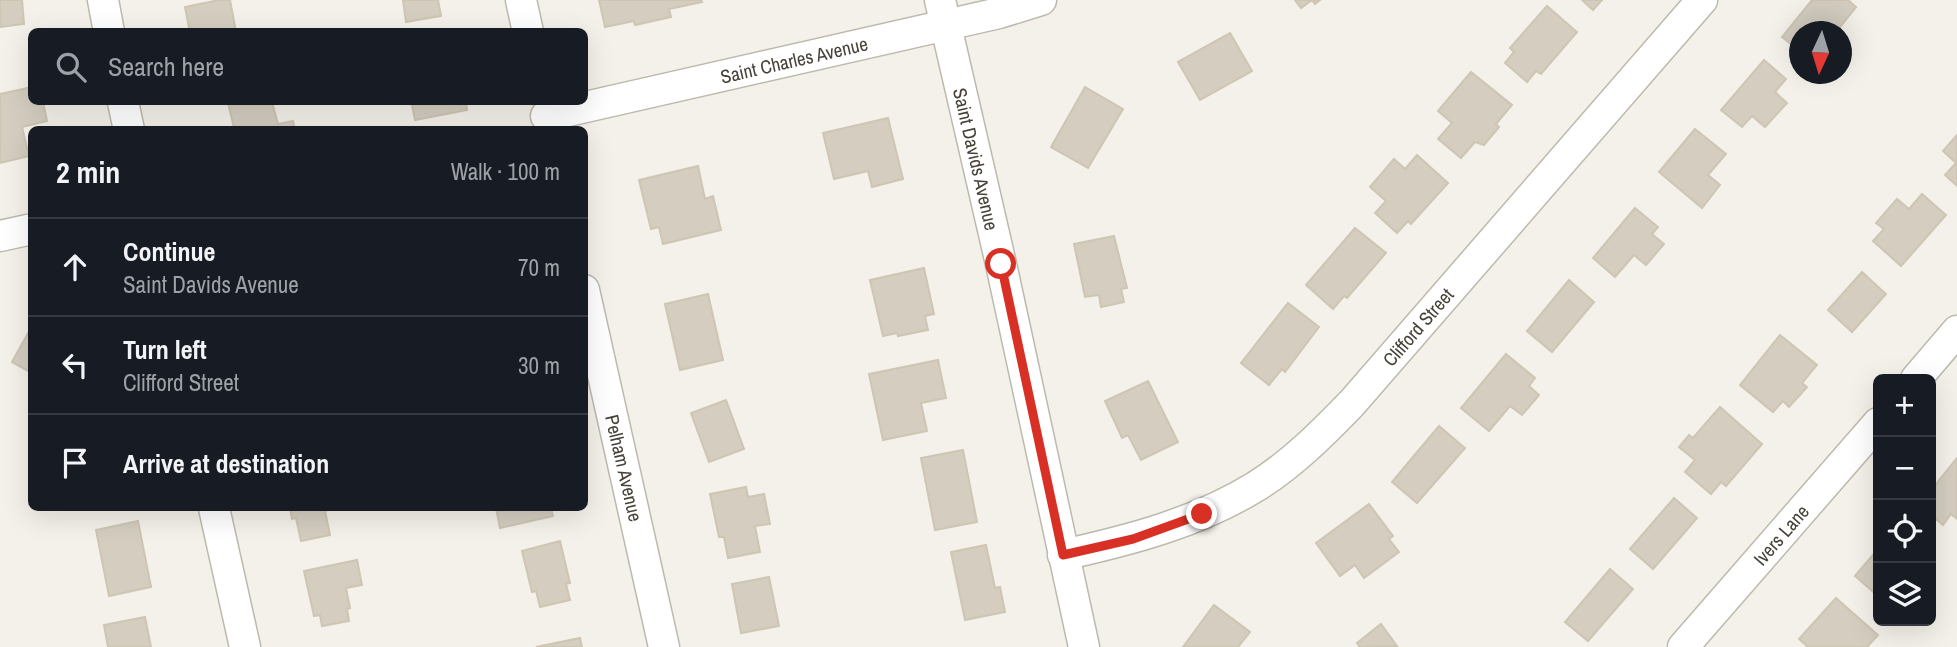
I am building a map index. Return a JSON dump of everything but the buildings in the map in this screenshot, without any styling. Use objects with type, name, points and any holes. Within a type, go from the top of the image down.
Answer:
[{"type":"street","points":[[103,0],[108,28]]},
{"type":"street","points":[[521,0],[527,28]]},
{"type":"street","name":"Saint Charles Avenue","points":[[546,116],[943,13],[1041,0]]},
{"type":"street","name":"Clifford Street","points":[[1063,555],[1133,539],[1202,514],[1255,487],[1296,457],[1352,403],[1702,0]]},
{"type":"street","name":"Saint Davids Avenue","points":[[943,13],[1084,647]]},
{"type":"street","points":[[124,105],[128,126]]},
{"type":"street","points":[[0,236],[28,230]]},
{"type":"street","name":"Pelham Avenue","points":[[588,307],[664,647]]},
{"type":"street","points":[[1920,374],[1957,331]]},
{"type":"street","name":"Ivers Lane","points":[[1683,647],[1873,429]]},
{"type":"street","points":[[215,511],[245,647]]},
{"type":"route","points":[[1001,264],[1063,555],[1133,539],[1202,514]]}]
